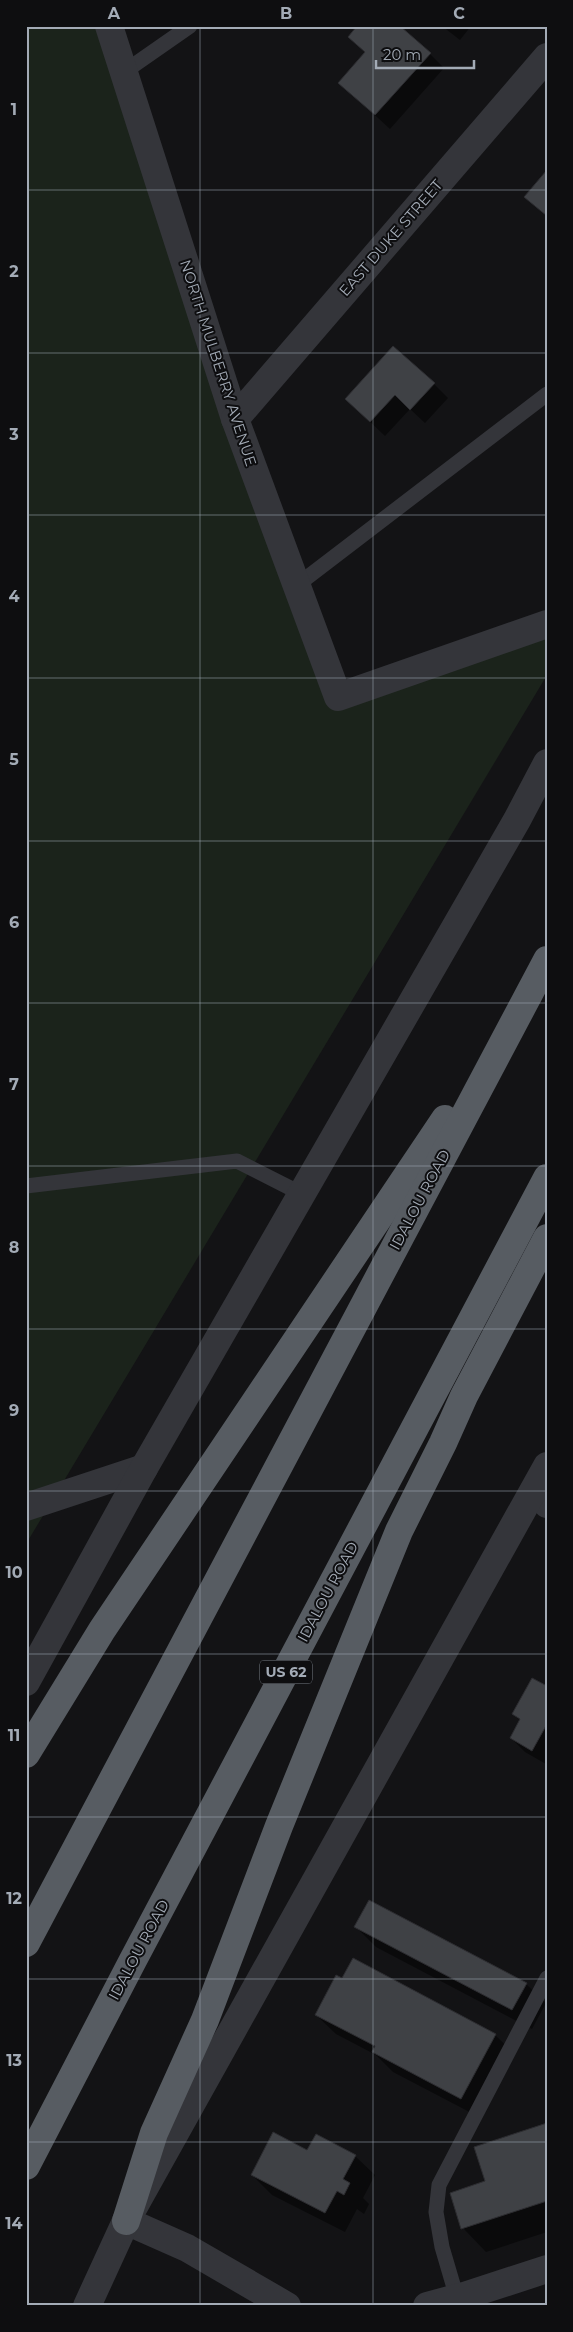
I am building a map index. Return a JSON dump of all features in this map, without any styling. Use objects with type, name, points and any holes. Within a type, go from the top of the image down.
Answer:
[{"type":"highway","name":"IDALOU ROAD","points":[[26,1944],[547,960]]},
{"type":"highway","points":[[26,1754],[102,1630],[531,991]]},
{"type":"highway","name":"IDALOU ROAD","points":[[26,2166],[547,1178]]},
{"type":"highway","points":[[126,2222],[154,2133],[205,2020],[279,1826],[399,1532],[464,1396],[547,1238]]},
{"type":"street","name":"NORTH MULBERRY AVENUE","points":[[110,26],[235,419],[338,697],[547,624]]},
{"type":"street","name":"EAST DUKE STREET","points":[[235,419],[547,57]]},
{"type":"street","points":[[26,1682],[144,1468],[517,820],[547,763]]},
{"type":"street","points":[[26,1508],[144,1468]]},
{"type":"street","points":[[87,2306],[126,2222],[544,1484]]},
{"type":"street","points":[[126,2222],[188,2248],[287,2306]]},
{"type":"street","points":[[427,2306],[547,2268]]},
{"type":"lane","points":[[124,72],[190,26]]},
{"type":"lane","points":[[296,586],[547,394]]},
{"type":"lane","points":[[26,1186],[237,1161],[302,1194]]},
{"type":"lane","points":[[457,2298],[442,2247],[436,2212],[439,2185],[547,1978]]},
{"type":"shaded area","points":[[26,26],[95,26],[338,696],[547,624],[547,675],[26,1544]]},
{"type":"building","points":[[357,26],[400,26],[431,53],[375,115],[338,83],[365,52],[348,37]]},
{"type":"building","points":[[547,170],[547,216],[524,197]]},
{"type":"building","points":[[393,346],[435,383],[410,410],[395,395],[370,422],[345,399]]},
{"type":"building","points":[[532,1678],[547,1686],[547,1724],[532,1751],[510,1738],[520,1719],[512,1714]]},
{"type":"building","points":[[369,1900],[527,1983],[512,2010],[354,1927]]},
{"type":"building","points":[[353,1958],[496,2034],[461,2099],[372,2052],[375,2046],[315,2015],[336,1975],[342,1978]]},
{"type":"building","points":[[547,2123],[547,2201],[461,2229],[450,2193],[485,2181],[474,2147]]},
{"type":"building","points":[[273,2132],[307,2150],[316,2134],[356,2155],[343,2179],[350,2183],[344,2195],[337,2191],[325,2213],[251,2175]]}]
